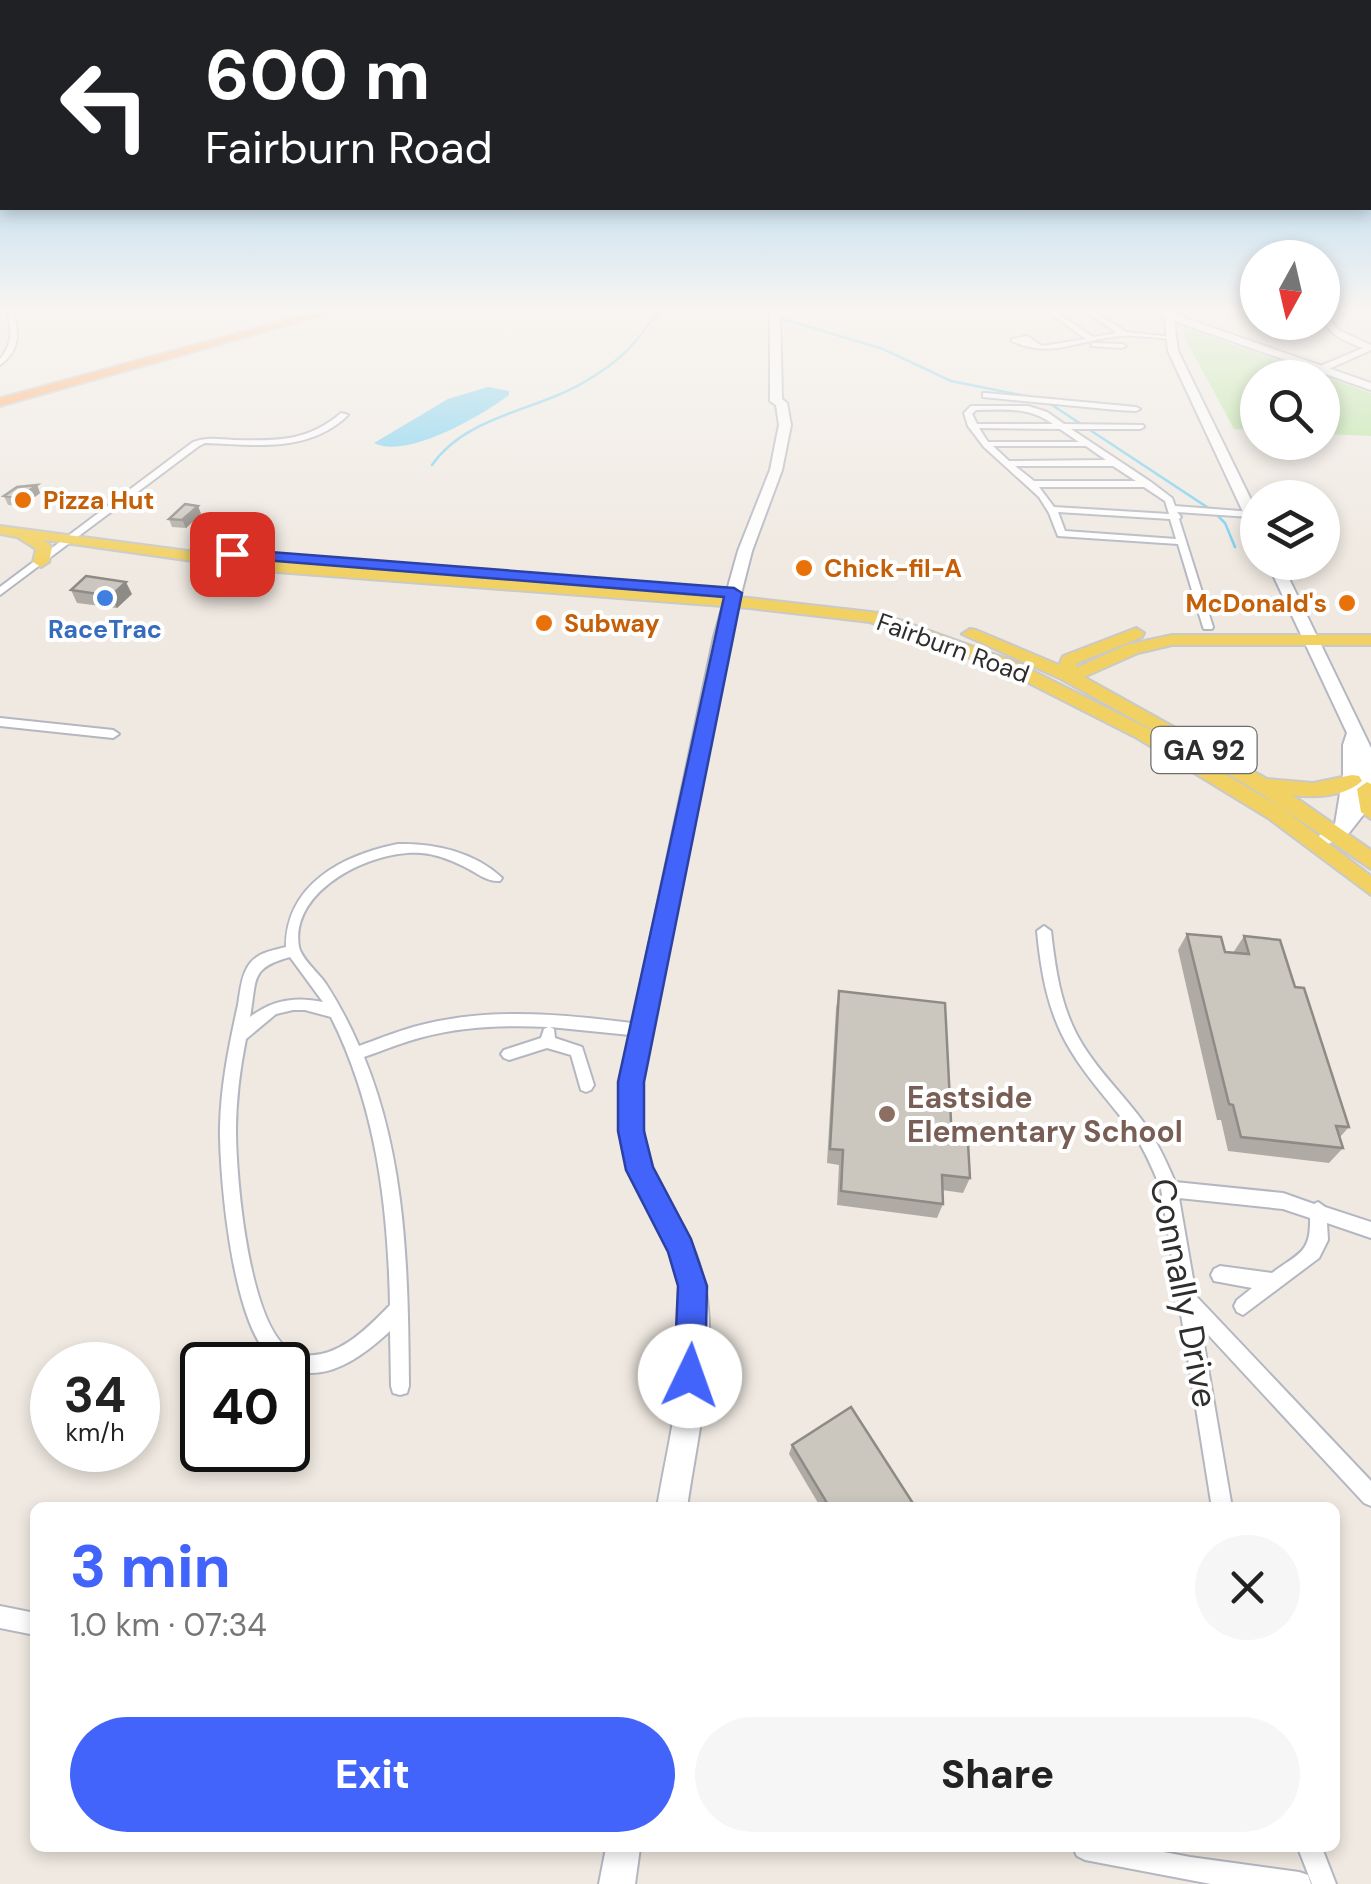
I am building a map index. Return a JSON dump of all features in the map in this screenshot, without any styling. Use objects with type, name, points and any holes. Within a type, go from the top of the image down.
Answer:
[{"type":"highway","points":[[0,413],[50,397]]},
{"type":"main road","name":"Fairburn Road","points":[[0,520],[76,536]]},
{"type":"main road","name":"Fairburn Road","points":[[8,531],[271,558],[732,597],[818,600],[914,616],[1006,647],[1058,680]]},
{"type":"main road","points":[[8,531],[44,547],[41,562]]},
{"type":"main road","name":"Fairburn Road","points":[[1058,680],[1069,660],[1115,640],[1163,629],[1270,630],[1314,639]]},
{"type":"main road","name":"Fairburn Road","points":[[1058,680],[1132,648],[1163,641],[1371,640]]},
{"type":"main road","name":"GA 92","points":[[1058,680],[1245,773],[1371,861]]},
{"type":"main road","name":"GA 92","points":[[1058,680],[1198,765],[1332,834],[1371,887]]},
{"type":"main road","points":[[1245,773],[1300,791],[1360,785],[1371,812]]},
{"type":"street","points":[[673,1502],[687,1406],[692,1286],[681,1249],[640,1170],[631,1131],[631,1082],[732,597],[776,470],[785,426],[781,403],[776,397]]},
{"type":"street","points":[[781,403],[785,397]]},
{"type":"street","points":[[1021,397],[1067,406],[1136,409]]},
{"type":"street","points":[[1197,397],[1240,492]]},
{"type":"street","points":[[1067,406],[1078,424]]},
{"type":"street","points":[[1184,542],[1061,534],[1056,509],[986,444],[972,426],[969,410],[1028,408],[1062,425],[1149,484],[1176,513],[1208,628]]},
{"type":"street","points":[[0,592],[204,441],[282,442],[325,431],[344,415]]},
{"type":"street","points":[[972,426],[1140,427]]},
{"type":"street","points":[[986,444],[1090,444]]},
{"type":"street","points":[[1008,463],[1118,463]]},
{"type":"street","points":[[1033,484],[1149,484]]},
{"type":"street","points":[[1056,509],[1240,514]]},
{"type":"street","points":[[1283,580],[1368,759],[1360,785],[1358,815],[1332,834]]},
{"type":"street","points":[[0,722],[113,734]]},
{"type":"street","points":[[400,1386],[398,1238],[390,1176],[375,1112],[354,1054],[316,980],[292,951],[296,917],[310,895],[340,870],[369,855],[413,847],[448,852],[494,878]]},
{"type":"street","name":"Connally Drive","points":[[1044,932],[1051,984],[1063,1022],[1081,1056],[1157,1152],[1168,1188],[1190,1302],[1221,1502]]},
{"type":"street","points":[[292,951],[262,960],[252,971],[238,1036],[228,1131],[233,1207],[259,1326],[268,1342],[296,1362],[338,1360],[360,1349],[399,1310]]},
{"type":"street","points":[[238,1036],[258,1016],[279,1005],[309,1003],[334,1012]]},
{"type":"street","points":[[354,1054],[424,1030],[458,1024],[517,1020],[639,1034]]},
{"type":"street","points":[[547,1042],[552,1023]]},
{"type":"street","points":[[509,1054],[547,1042],[577,1051],[586,1084]]},
{"type":"street","points":[[1168,1188],[1252,1196],[1318,1210],[1371,1230]]},
{"type":"street","points":[[1244,1306],[1313,1252],[1319,1240],[1318,1210]]},
{"type":"street","points":[[1220,1274],[1275,1282]]},
{"type":"street","points":[[1190,1302],[1371,1496]]},
{"type":"street","points":[[0,1617],[30,1623]]},
{"type":"street","points":[[617,1884],[622,1852]]},
{"type":"street","points":[[1105,1852],[1299,1884]]},
{"type":"street","points":[[1312,1852],[1324,1884]]},
{"type":"green space","points":[[1217,397],[1240,397],[1240,429],[1234,429]]},
{"type":"green space","points":[[1340,397],[1371,397],[1371,436],[1340,435]]},
{"type":"water","points":[[506,397],[424,441],[388,447],[374,443],[448,399]]},
{"type":"building","points":[[37,485],[19,498],[4,496],[17,487]]},
{"type":"building","points":[[185,504],[198,506],[182,520],[169,519]]},
{"type":"building","points":[[86,576],[126,582],[111,596],[71,590]]},
{"type":"building","points":[[1187,934],[1221,937],[1225,952],[1249,954],[1244,936],[1280,940],[1295,987],[1304,988],[1349,1127],[1336,1126],[1343,1148],[1241,1137],[1233,1105],[1229,1104]]},
{"type":"building","name":"Eastside Elementary School","points":[[839,991],[945,1003],[952,1141],[968,1143],[970,1178],[942,1175],[943,1204],[841,1191],[843,1150],[830,1149]]},
{"type":"building","points":[[851,1407],[912,1502],[826,1502],[792,1445]]},
{"type":"waterway","points":[[432,465],[447,448],[483,424],[552,397]]},
{"type":"waterway","points":[[1031,397],[1036,398]]},
{"type":"waterway","points":[[1049,403],[1213,511],[1225,523],[1235,547]]},
{"type":"place","name":"Pizza Hut","points":[[23,500]]},
{"type":"place","name":"Chick-fil-A","points":[[804,568]]},
{"type":"place","name":"RaceTrac","points":[[105,598]]},
{"type":"place","name":"McDonald's","points":[[1347,603]]},
{"type":"place","name":"Subway","points":[[544,623]]},
{"type":"place","name":"Eastside Elementary School","points":[[887,1114]]},
{"type":"route","points":[[232,554],[734,593],[631,1082],[631,1131],[640,1170],[681,1249],[692,1286],[690,1376]]}]
